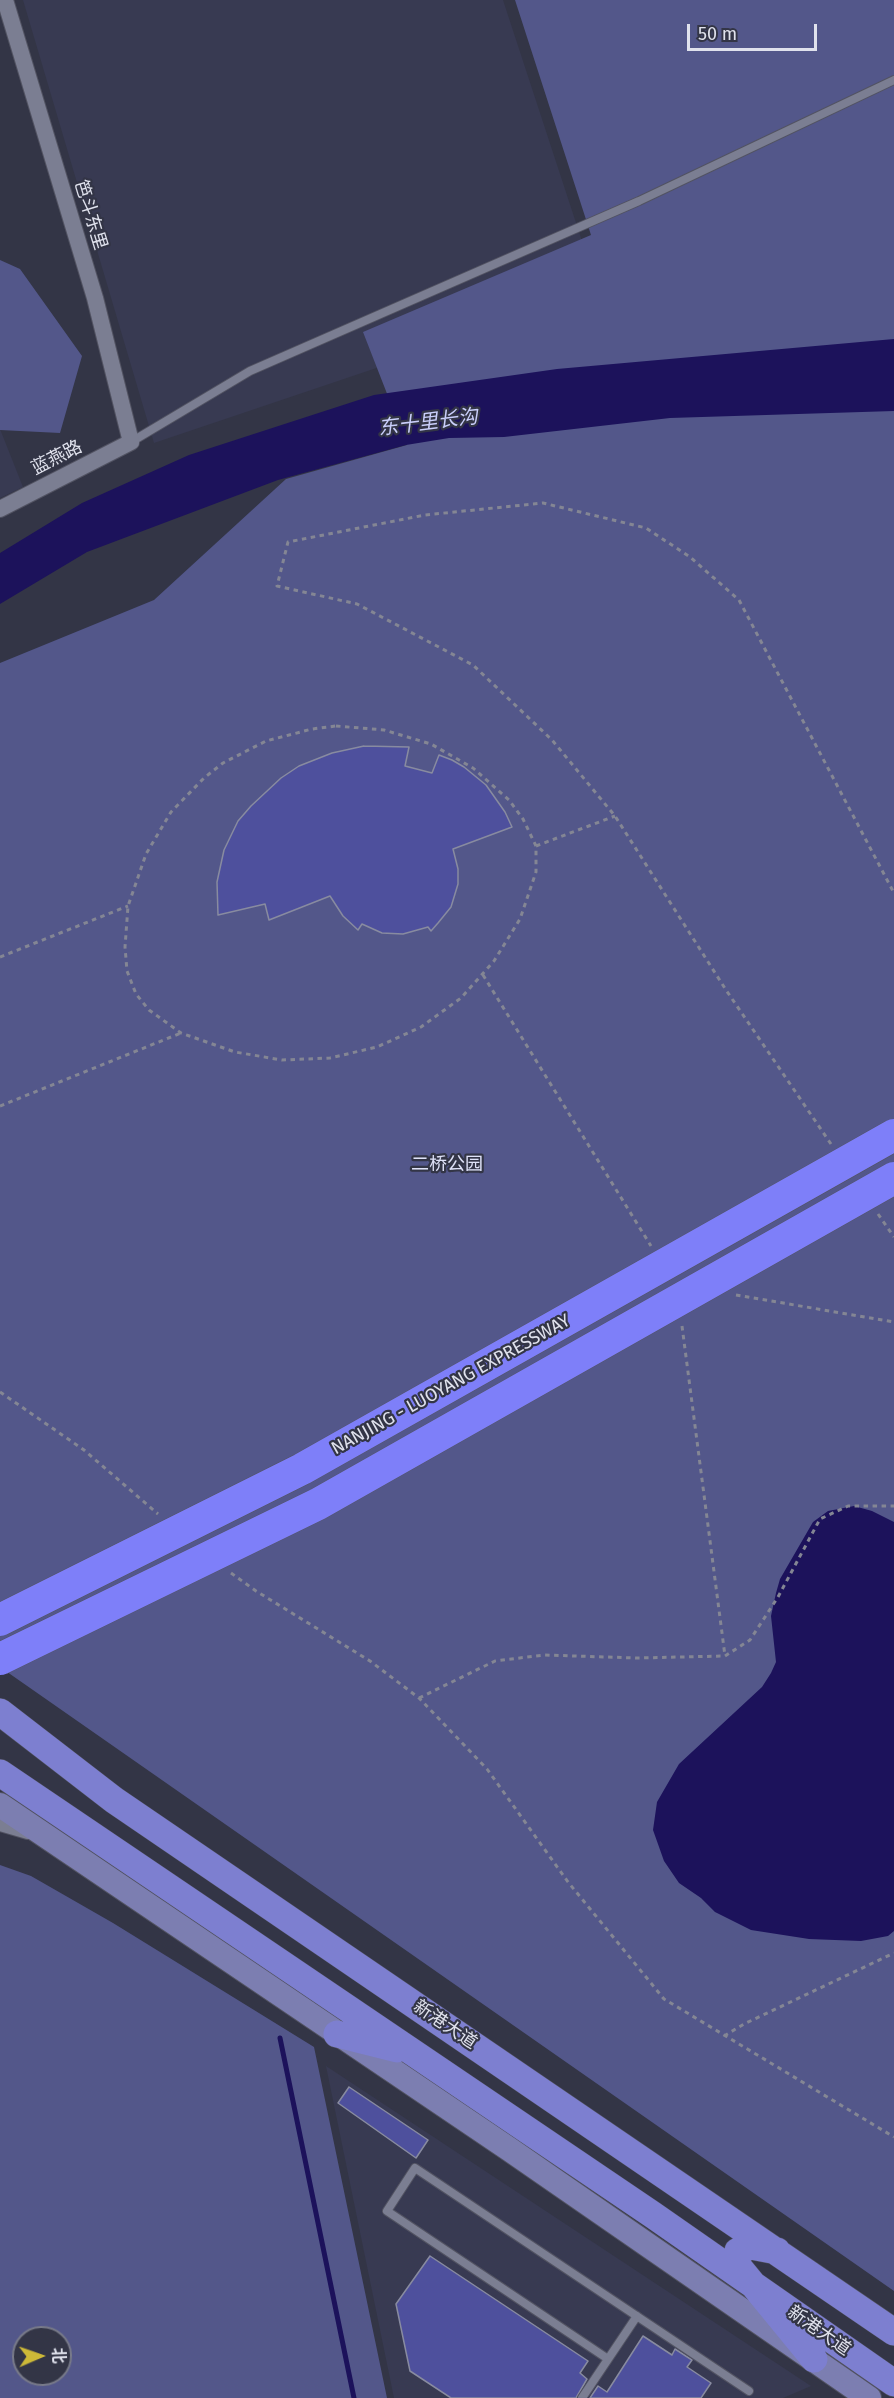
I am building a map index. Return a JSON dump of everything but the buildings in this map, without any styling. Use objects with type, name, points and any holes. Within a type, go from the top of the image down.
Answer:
[{"type":"highway","name":"NANJING - LUOYANG EXPRESSWAY","points":[[0,1620],[302,1469],[894,1135]]},
{"type":"highway","name":"NANJING - LUOYANG EXPRESSWAY","points":[[0,1659],[318,1504],[894,1178]]},
{"type":"main road","name":"新港大道","points":[[0,1712],[114,1800],[894,2332]]},
{"type":"main road","name":"新港大道","points":[[0,1773],[414,2053],[894,2383]]},
{"type":"main road","points":[[337,2034],[414,2053]]},
{"type":"main road","points":[[556,2150],[579,2151],[588,2148],[590,2137],[584,2120]]},
{"type":"main road","points":[[778,2252],[751,2246],[738,2250],[737,2265],[814,2359]]},
{"type":"street","name":"笆斗东里","points":[[5,0],[95,298],[131,442]]},
{"type":"street","name":"蓝燕路","points":[[0,509],[131,442]]},
{"type":"street","points":[[0,1805],[869,2398]]},
{"type":"street","points":[[0,1823],[50,1837]]},
{"type":"lane","points":[[131,442],[250,371],[639,201],[894,80]]},
{"type":"lane","points":[[608,2359],[387,2211],[415,2168],[749,2391]]},
{"type":"lane","points":[[582,2398],[637,2316]]},
{"type":"path","points":[[833,1148],[726,990],[615,816],[552,740],[473,665],[357,604],[277,586],[288,542],[425,515],[543,503],[646,528],[690,556],[739,600],[894,893]]},
{"type":"path","points":[[352,727],[384,730],[416,738],[452,755],[491,783],[508,800],[523,819],[536,846],[536,872],[529,896],[508,941],[483,975],[461,998],[421,1027],[399,1038],[361,1052],[330,1058],[270,1059],[235,1052],[182,1034],[149,1010],[136,994],[127,971],[125,947],[128,906],[146,854],[171,812],[186,794],[223,763],[244,751],[266,741],[312,729],[352,727]]},
{"type":"path","points":[[536,846],[615,816]]},
{"type":"path","points":[[0,957],[128,906]]},
{"type":"path","points":[[0,1106],[182,1034]]},
{"type":"path","points":[[874,1207],[894,1237]]},
{"type":"path","points":[[733,1294],[894,1322]]},
{"type":"path","points":[[0,1392],[84,1450],[160,1516]]},
{"type":"path","points":[[419,1698],[495,1661],[544,1655],[637,1658],[725,1656],[750,1640],[778,1597],[820,1519],[848,1506],[894,1506]]},
{"type":"path","points":[[229,1572],[370,1661],[419,1698],[487,1769],[568,1882],[664,1999],[894,2137]]},
{"type":"path","points":[[724,2036],[744,2024],[894,1953]]},
{"type":"shaded area","points":[[23,0],[503,0],[599,293],[154,443]]},
{"type":"shaded area","points":[[0,429],[23,487],[0,498]]},
{"type":"shaded area","points":[[326,2066],[811,2386],[783,2398],[394,2398]]},
{"type":"green space","name":"二桥公园","points":[[515,0],[894,0],[894,2291],[0,1667],[0,663],[154,600],[286,479],[407,445],[363,332],[591,235]]},
{"type":"green space","points":[[0,260],[20,269],[82,356],[60,433],[0,430]]},
{"type":"green space","points":[[0,1865],[31,1876],[113,1923],[314,2047],[387,2398],[0,2398]]},
{"type":"water","name":"东十里长沟","points":[[894,339],[894,411],[670,418],[504,437],[449,438],[406,445],[278,480],[87,552],[0,604],[0,553],[82,503],[189,455],[374,395],[557,369]]},
{"type":"water","points":[[854,1506],[872,1511],[894,1522],[894,1931],[888,1936],[861,1941],[809,1939],[751,1930],[715,1912],[701,1898],[679,1883],[664,1861],[653,1830],[657,1802],[679,1764],[762,1687],[771,1673],[776,1662],[771,1616],[776,1593],[780,1579],[813,1522],[828,1511]]},
{"type":"waterway","points":[[280,2038],[354,2398]]}]
